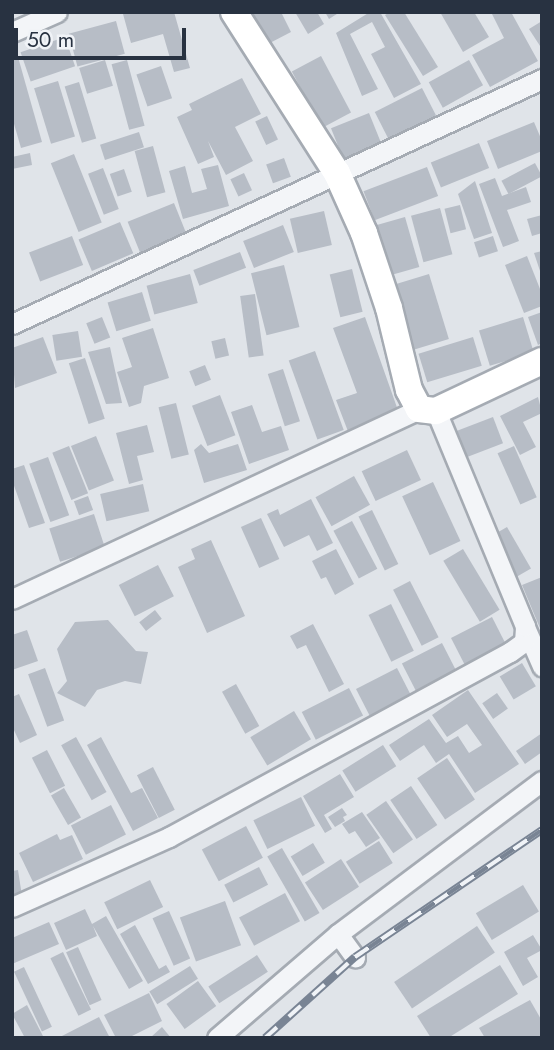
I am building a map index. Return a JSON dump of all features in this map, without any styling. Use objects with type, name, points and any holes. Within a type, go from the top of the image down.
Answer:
[{"type":"street","points":[[12,32],[57,12]]},
{"type":"street","points":[[234,12],[337,173],[364,233],[388,308],[409,390],[428,410],[540,658]]},
{"type":"street","points":[[12,324],[542,79]]},
{"type":"street","points":[[12,599],[542,361]]},
{"type":"street","points":[[12,906],[169,837],[510,653],[524,642],[525,626]]},
{"type":"street","points":[[217,1038],[338,934],[542,781]]},
{"type":"street","points":[[338,934],[355,957]]},
{"type":"building","points":[[174,12],[190,68],[174,72],[163,34],[131,43],[123,14]]},
{"type":"building","points":[[249,12],[281,12],[291,32],[266,45]]},
{"type":"building","points":[[295,12],[317,12],[324,24],[308,34]]},
{"type":"building","points":[[325,12],[340,12],[329,19]]},
{"type":"building","points":[[370,12],[380,12],[421,84],[394,98],[371,54],[385,47],[372,22],[350,34],[378,89],[362,96],[336,33]]},
{"type":"building","points":[[390,12],[404,12],[438,67],[423,76],[385,15]]},
{"type":"building","points":[[440,12],[474,12],[489,37],[463,52]]},
{"type":"building","points":[[491,12],[511,12],[538,61],[490,87],[472,55],[504,38]]},
{"type":"building","points":[[116,21],[125,54],[77,67],[69,34]]},
{"type":"building","points":[[542,21],[542,49],[529,29]]},
{"type":"building","points":[[65,37],[75,66],[31,82],[21,52]]},
{"type":"building","points":[[321,56],[351,113],[322,128],[292,71]]},
{"type":"building","points":[[18,57],[42,142],[21,148],[12,117],[12,59]]},
{"type":"building","points":[[105,60],[113,86],[87,94],[79,68]]},
{"type":"building","points":[[127,60],[145,126],[129,130],[112,64]]},
{"type":"building","points":[[469,60],[483,85],[443,108],[429,82]]},
{"type":"building","points":[[161,66],[172,98],[147,107],[136,74]]},
{"type":"building","points":[[242,78],[261,114],[235,127],[253,161],[226,175],[208,141],[214,157],[198,164],[177,117],[192,110],[189,104]]},
{"type":"building","points":[[58,81],[75,136],[51,144],[34,88]]},
{"type":"building","points":[[79,82],[96,138],[82,143],[65,86]]},
{"type":"building","points":[[422,88],[436,116],[389,140],[375,112]]},
{"type":"building","points":[[369,113],[382,145],[344,161],[331,128]]},
{"type":"building","points":[[267,116],[278,140],[266,145],[255,121]]},
{"type":"building","points":[[534,122],[542,141],[542,151],[498,169],[487,141]]},
{"type":"building","points":[[139,132],[144,147],[105,160],[100,145]]},
{"type":"building","points":[[479,143],[489,168],[441,188],[431,162]]},
{"type":"building","points":[[153,146],[165,192],[147,197],[135,151]]},
{"type":"building","points":[[30,153],[32,165],[12,169],[12,157]]},
{"type":"building","points":[[74,154],[102,223],[79,232],[51,163]]},
{"type":"building","points":[[284,158],[291,177],[273,183],[266,164]]},
{"type":"building","points":[[535,163],[542,176],[508,194],[501,181]]},
{"type":"building","points":[[218,165],[229,206],[183,219],[169,171],[185,166],[192,193],[207,189],[201,169]]},
{"type":"building","points":[[427,167],[438,196],[375,220],[364,191]]},
{"type":"building","points":[[103,168],[119,209],[104,215],[88,174]]},
{"type":"building","points":[[124,169],[132,192],[118,197],[110,174]]},
{"type":"building","points":[[244,173],[252,190],[238,197],[230,179]]},
{"type":"building","points":[[495,178],[502,196],[526,187],[531,202],[507,210],[519,241],[503,247],[479,184]]},
{"type":"building","points":[[475,181],[492,233],[474,239],[458,194]]},
{"type":"building","points":[[174,203],[187,235],[141,254],[128,222]]},
{"type":"building","points":[[460,205],[466,229],[451,233],[444,209]]},
{"type":"building","points":[[440,208],[452,254],[423,262],[411,216]]},
{"type":"building","points":[[324,211],[332,245],[298,253],[290,219]]},
{"type":"building","points":[[542,215],[542,233],[532,236],[527,219]]},
{"type":"building","points":[[405,217],[419,267],[390,276],[375,226]]},
{"type":"building","points":[[120,222],[133,253],[92,271],[79,240]]},
{"type":"building","points":[[283,225],[294,252],[254,268],[243,241]]},
{"type":"building","points":[[72,236],[83,265],[40,281],[29,252]]},
{"type":"building","points":[[493,236],[498,251],[479,257],[474,242]]},
{"type":"building","points":[[542,251],[542,274],[541,274],[534,253]]},
{"type":"building","points":[[240,252],[246,268],[199,286],[193,270]]},
{"type":"building","points":[[527,256],[542,294],[542,306],[524,313],[505,265]]},
{"type":"building","points":[[284,265],[299,327],[266,335],[251,273]]},
{"type":"building","points":[[352,269],[363,312],[340,317],[330,275]]},
{"type":"building","points":[[190,274],[198,303],[154,315],[147,286]]},
{"type":"building","points":[[429,274],[449,339],[414,350],[395,285]]},
{"type":"building","points":[[142,292],[151,321],[116,331],[108,303]]},
{"type":"building","points":[[255,294],[264,355],[249,357],[240,296]]},
{"type":"building","points":[[542,312],[542,343],[538,345],[528,317]]},
{"type":"building","points":[[102,317],[110,337],[94,344],[86,323]]},
{"type":"building","points":[[365,317],[400,416],[349,434],[336,400],[357,393],[333,328]]},
{"type":"building","points":[[523,317],[534,352],[490,366],[479,330]]},
{"type":"building","points":[[153,328],[169,378],[144,386],[141,403],[129,407],[117,372],[132,367],[122,338]]},
{"type":"building","points":[[78,331],[82,357],[56,361],[52,335]]},
{"type":"building","points":[[43,337],[57,373],[15,388],[12,348]]},
{"type":"building","points":[[473,337],[482,366],[427,382],[418,354]]},
{"type":"building","points":[[225,338],[229,356],[215,359],[211,341]]},
{"type":"building","points":[[110,347],[122,403],[106,404],[88,352]]},
{"type":"building","points":[[315,351],[344,430],[317,440],[289,361]]},
{"type":"building","points":[[85,358],[105,419],[89,424],[69,363]]},
{"type":"building","points":[[205,365],[211,380],[195,386],[189,371]]},
{"type":"building","points":[[283,369],[300,421],[285,426],[268,374]]},
{"type":"building","points":[[220,395],[235,435],[207,446],[192,406]]},
{"type":"building","points":[[538,397],[542,413],[523,422],[536,447],[520,455],[500,416]]},
{"type":"building","points":[[176,403],[189,454],[171,459],[159,407]]},
{"type":"building","points":[[252,405],[262,432],[281,426],[289,450],[249,464],[231,412]]},
{"type":"building","points":[[493,417],[503,443],[462,459],[452,433]]},
{"type":"building","points":[[147,425],[154,452],[137,456],[143,480],[129,484],[116,433]]},
{"type":"building","points":[[96,436],[114,481],[89,491],[71,446]]},
{"type":"building","points":[[201,444],[209,453],[238,444],[247,470],[204,483],[194,450]]},
{"type":"building","points":[[69,446],[88,493],[71,500],[52,453]]},
{"type":"building","points":[[514,446],[537,497],[520,504],[498,453]]},
{"type":"building","points":[[407,450],[421,480],[376,501],[362,471]]},
{"type":"building","points":[[48,457],[69,515],[50,522],[29,464]]},
{"type":"building","points":[[24,465],[45,523],[29,528],[12,480],[12,469]]},
{"type":"building","points":[[354,476],[370,505],[332,526],[316,497]]},
{"type":"building","points":[[433,482],[460,541],[430,555],[402,496]]},
{"type":"building","points":[[143,484],[149,511],[106,521],[100,494]]},
{"type":"building","points":[[88,496],[93,510],[79,515],[74,501]]},
{"type":"building","points":[[311,499],[333,543],[317,551],[309,535],[284,547],[267,514],[278,509],[280,515]]},
{"type":"building","points":[[372,510],[398,564],[385,571],[359,517]]},
{"type":"building","points":[[94,514],[105,547],[60,562],[49,529]]},
{"type":"building","points":[[261,518],[279,559],[259,568],[241,527]]},
{"type":"building","points":[[352,521],[377,569],[359,579],[333,531]]},
{"type":"building","points":[[507,527],[531,569],[516,577],[492,536]]},
{"type":"building","points":[[211,540],[245,616],[207,633],[178,567],[195,559],[191,549]]},
{"type":"building","points":[[336,549],[354,584],[335,595],[326,577],[321,579],[312,561]]},
{"type":"building","points":[[463,549],[500,610],[480,622],[443,561]]},
{"type":"building","points":[[158,565],[174,596],[135,616],[119,585]]},
{"type":"building","points":[[542,577],[542,633],[522,585]]},
{"type":"building","points":[[410,581],[439,637],[422,646],[393,590]]},
{"type":"building","points":[[391,604],[414,651],[391,662],[369,615]]},
{"type":"building","points":[[155,610],[162,619],[146,631],[139,622]]},
{"type":"building","points":[[492,617],[508,648],[467,669],[451,638]]},
{"type":"building","points":[[108,620],[136,651],[148,652],[141,684],[125,681],[97,690],[85,707],[57,693],[67,681],[57,649],[75,622]]},
{"type":"building","points":[[313,624],[344,684],[329,692],[306,645],[297,649],[290,636]]},
{"type":"building","points":[[27,630],[38,661],[12,670],[12,635]]},
{"type":"building","points":[[442,643],[456,671],[416,691],[402,663]]},
{"type":"building","points":[[522,663],[536,686],[514,700],[500,676]]},
{"type":"building","points":[[45,668],[64,721],[47,727],[28,674]]},
{"type":"building","points":[[397,668],[411,696],[370,717],[356,689]]},
{"type":"building","points":[[236,684],[259,726],[245,734],[222,692]]},
{"type":"building","points":[[349,688],[363,716],[316,740],[302,712]]},
{"type":"building","points":[[468,690],[519,764],[475,793],[449,754],[436,763],[424,745],[400,761],[389,745],[429,719],[446,743],[458,736],[469,753],[482,745],[467,724],[447,737],[432,715]]},
{"type":"building","points":[[497,693],[508,709],[493,719],[482,703]]},
{"type":"building","points":[[19,694],[37,735],[20,743],[12,726],[12,697]]},
{"type":"building","points":[[294,711],[311,739],[267,766],[250,737]]},
{"type":"building","points":[[542,733],[542,752],[525,764],[516,751]]},
{"type":"building","points":[[76,737],[107,792],[92,800],[61,745]]},
{"type":"building","points":[[101,737],[131,793],[142,788],[158,818],[133,831],[87,745]]},
{"type":"building","points":[[383,745],[396,766],[356,792],[342,770]]},
{"type":"building","points":[[47,750],[65,786],[50,793],[32,758]]},
{"type":"building","points":[[447,758],[475,799],[445,820],[417,778]]},
{"type":"building","points":[[153,767],[175,810],[159,818],[137,775]]},
{"type":"building","points":[[340,774],[354,797],[324,815],[332,829],[325,833],[303,796]]},
{"type":"building","points":[[411,786],[437,825],[417,839],[390,800]]},
{"type":"building","points":[[64,788],[81,817],[68,825],[51,796]]},
{"type":"building","points":[[301,797],[315,826],[267,849],[253,820]]},
{"type":"building","points":[[386,801],[413,840],[393,853],[366,815]]},
{"type":"building","points":[[111,805],[126,834],[86,855],[71,825]]},
{"type":"building","points":[[342,808],[347,815],[343,817],[345,821],[335,827],[328,817]]},
{"type":"building","points":[[362,812],[380,838],[366,847],[355,831],[349,834],[342,824]]},
{"type":"building","points":[[246,826],[263,858],[219,881],[202,849]]},
{"type":"building","points":[[57,834],[60,840],[72,835],[83,859],[33,882],[19,853]]},
{"type":"building","points":[[379,841],[393,863],[360,884],[346,862]]},
{"type":"building","points":[[313,843],[325,863],[303,876],[291,856]]},
{"type":"building","points":[[282,848],[320,913],[305,921],[267,856]]},
{"type":"building","points":[[341,859],[359,887],[323,910],[305,882]]},
{"type":"building","points":[[259,867],[268,885],[233,903],[224,885]]},
{"type":"building","points":[[18,870],[22,896],[12,898],[12,871]]},
{"type":"building","points":[[150,880],[163,907],[117,929],[104,902]]},
{"type":"building","points":[[523,885],[539,912],[492,940],[476,913]]},
{"type":"building","points":[[285,893],[300,921],[254,946],[239,917]]},
{"type":"building","points":[[225,901],[241,945],[196,962],[180,917]]},
{"type":"building","points":[[85,909],[92,924],[106,916],[143,981],[129,989],[93,926],[97,936],[66,950],[54,923]]},
{"type":"building","points":[[169,911],[190,959],[174,966],[153,918]]},
{"type":"building","points":[[49,922],[59,944],[12,964],[12,938]]},
{"type":"building","points":[[135,925],[159,969],[166,965],[170,972],[148,984],[120,934]]},
{"type":"building","points":[[477,926],[495,953],[412,1008],[394,982]]},
{"type":"building","points":[[533,935],[542,950],[527,958],[538,977],[523,986],[504,952]]},
{"type":"building","points":[[78,947],[102,1000],[90,1005],[66,952]]},
{"type":"building","points":[[63,952],[91,1010],[78,1016],[50,958]]},
{"type":"building","points":[[257,955],[268,972],[219,1003],[208,987]]},
{"type":"building","points":[[500,965],[518,994],[448,1038],[431,1038],[417,1016]]},
{"type":"building","points":[[190,966],[198,979],[157,1004],[149,991]]},
{"type":"building","points":[[24,967],[52,1027],[42,1031],[14,972]]},
{"type":"building","points":[[198,981],[216,1006],[185,1029],[166,1004]]},
{"type":"building","points":[[149,993],[162,1021],[128,1038],[116,1038],[104,1015]]},
{"type":"building","points":[[530,1000],[542,1021],[542,1037],[485,1038],[479,1028]]},
{"type":"building","points":[[27,1005],[44,1038],[25,1038],[12,1014]]},
{"type":"building","points":[[99,1017],[110,1038],[58,1038]]},
{"type":"building","points":[[162,1027],[171,1038],[150,1038]]},
{"type":"railway","points":[[265,1038],[355,957],[542,830]]}]
